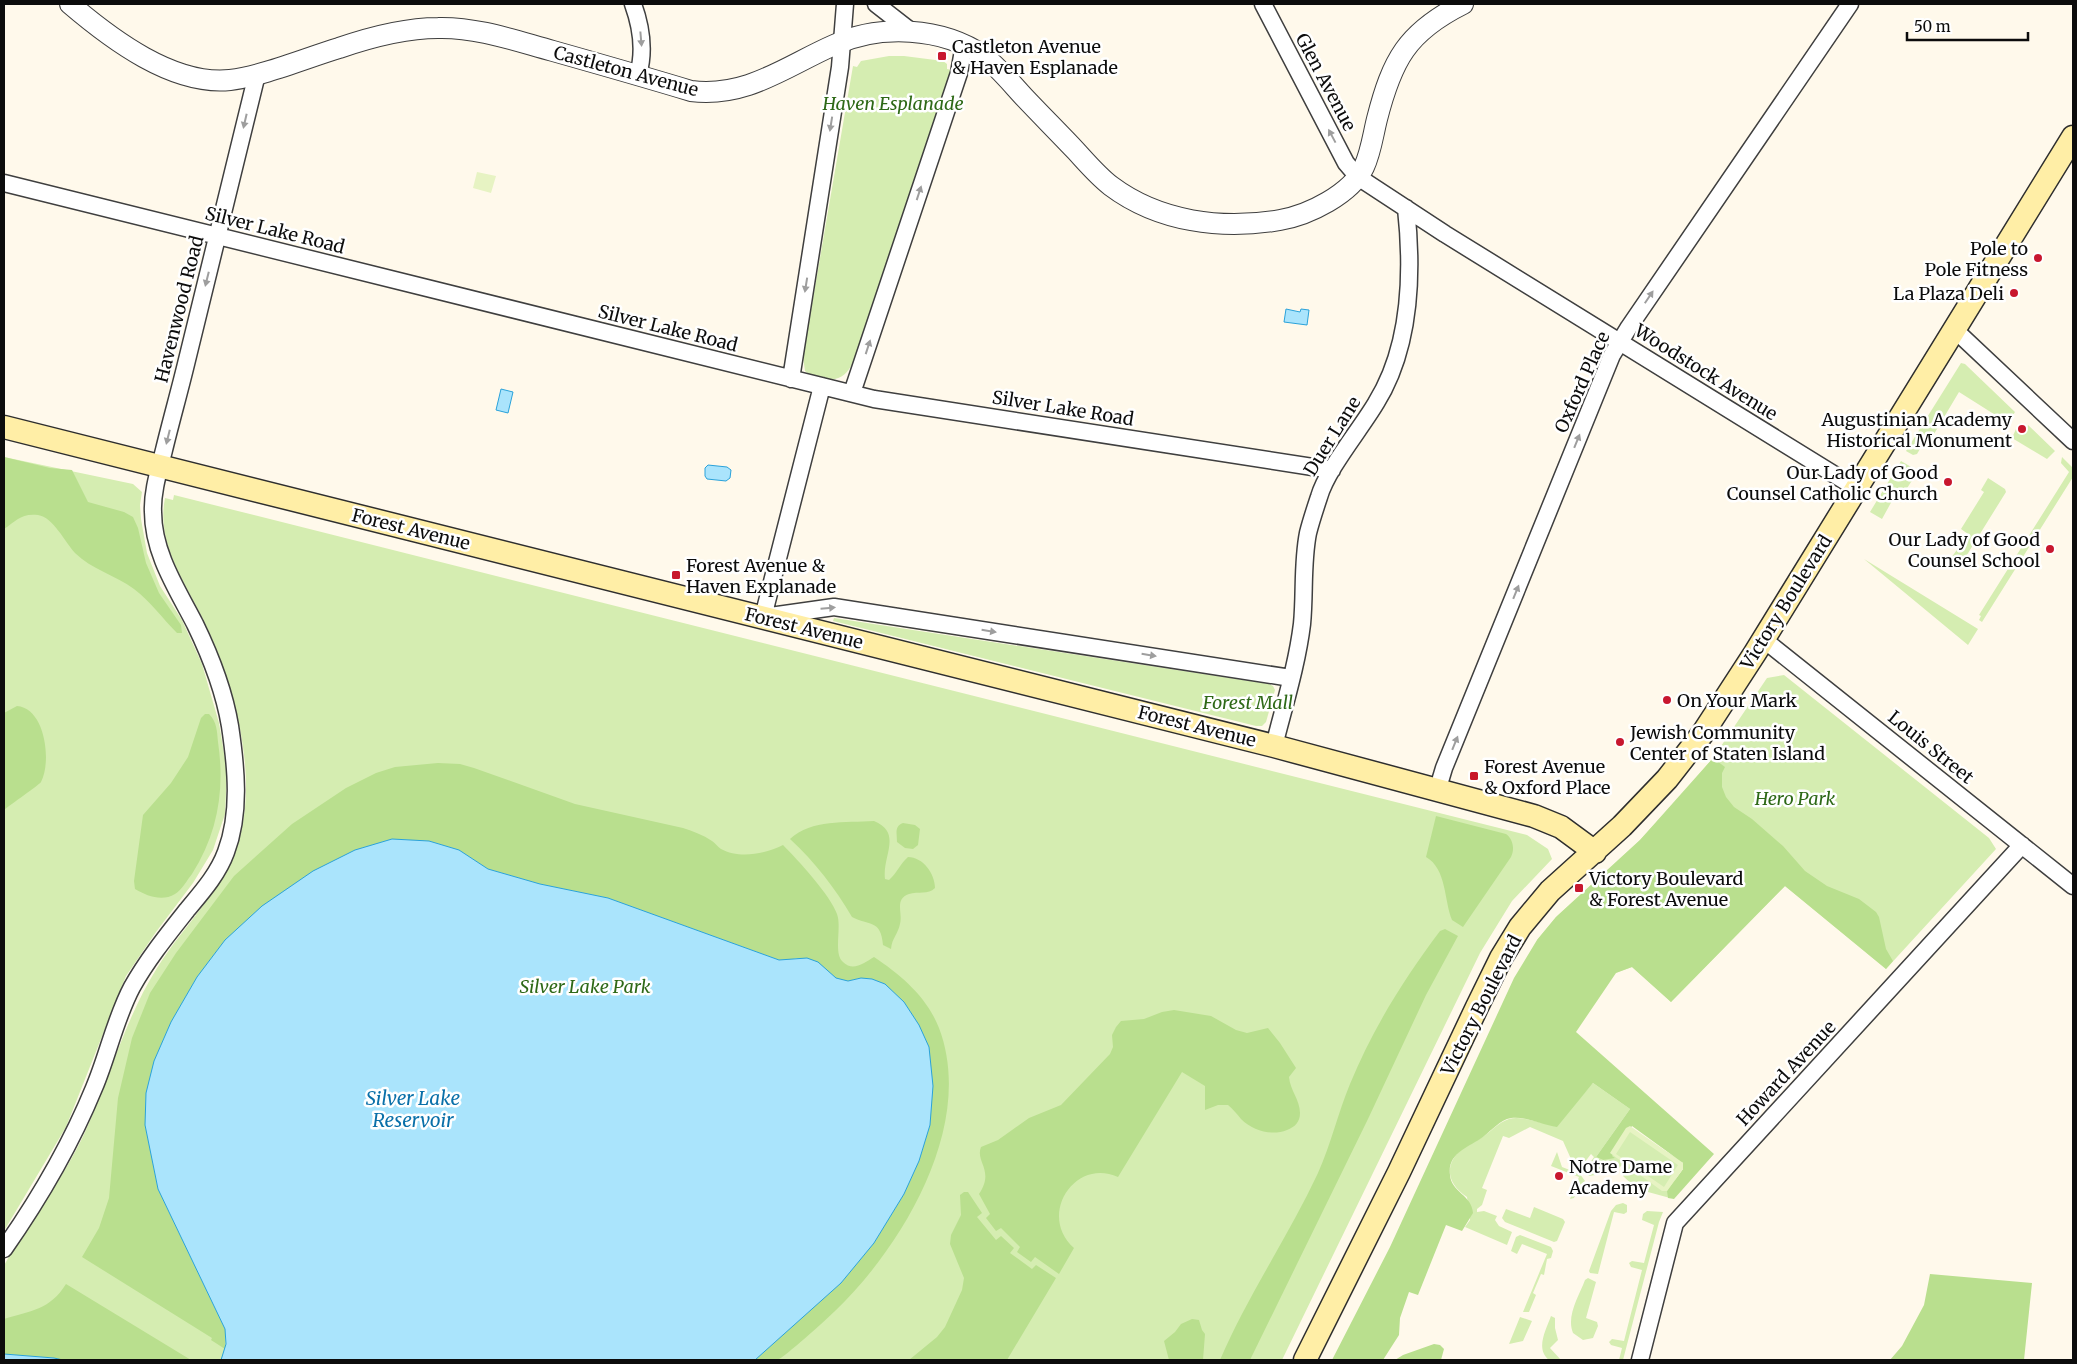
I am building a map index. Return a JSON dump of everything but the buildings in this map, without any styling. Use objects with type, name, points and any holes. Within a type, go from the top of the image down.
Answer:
[{"type":"main road","name":"Victory Boulevard","points":[[1305,1360],[1395,1181],[1502,958],[1520,927],[1550,891],[1595,852],[1646,803],[1687,754],[1763,639],[2073,137]]},
{"type":"main road","name":"Forest Avenue","points":[[4,427],[1438,788],[1534,816],[1561,827],[1595,852]]},
{"type":"street","name":"Castleton Avenue","points":[[70,4],[113,37],[152,61],[175,72],[195,78],[215,80],[234,79],[257,74],[382,35],[411,29],[440,28],[462,29],[502,37],[691,91],[707,93],[726,91],[749,85],[842,41],[878,33],[912,32],[934,35],[964,45],[988,59],[1102,178],[1130,199],[1156,211],[1183,218],[1214,222],[1253,223],[1284,220],[1310,211],[1326,203],[1358,177],[1366,160],[1387,82],[1404,49],[1421,30],[1437,18],[1463,4]]},
{"type":"street","points":[[632,4],[639,21],[642,47],[638,75]]},
{"type":"street","points":[[791,379],[840,67],[845,4]]},
{"type":"street","points":[[876,4],[912,32]]},
{"type":"street","name":"Glen Avenue","points":[[1262,4],[1346,163],[1358,177]]},
{"type":"street","name":"Oxford Place","points":[[1438,788],[1444,768],[1612,355],[1619,342],[1850,4]]},
{"type":"street","points":[[852,394],[959,73],[964,45]]},
{"type":"street","name":"Havenwood Road","points":[[4,1249],[48,1180],[73,1134],[95,1087],[120,1015],[132,987],[168,934],[220,866],[232,832],[236,794],[230,724],[222,689],[210,655],[166,567],[158,545],[152,517],[160,467],[257,74]]},
{"type":"street","name":"Woodstock Avenue","points":[[1358,177],[1619,342],[1856,488]]},
{"type":"street","name":"Silver Lake Road","points":[[4,183],[874,399],[1332,470]]},
{"type":"street","name":"Duer Lane","points":[[1274,746],[1302,624],[1308,533],[1320,493],[1332,470],[1378,400],[1393,368],[1402,337],[1406,308],[1408,260],[1406,208]]},
{"type":"street","points":[[1954,330],[2073,441]]},
{"type":"street","points":[[822,386],[763,617],[834,606],[1291,678]]},
{"type":"street","name":"Louis Street","points":[[1763,639],[2073,886]]},
{"type":"street","name":"Howard Avenue","points":[[1640,1360],[1675,1223],[2022,844]]},
{"type":"green space","name":"Haven Esplanade","points":[[889,56],[943,61],[947,64],[947,69],[952,70],[856,356],[848,371],[842,376],[835,379],[827,379],[805,371],[803,357],[853,66],[857,67],[861,61]]},
{"type":"green space","points":[[477,172],[496,176],[491,193],[473,188]]},
{"type":"green space","points":[[1961,363],[1965,364],[2015,412],[2008,423],[1959,392],[1934,434],[1930,432],[1917,454],[1913,455],[1906,451]]},
{"type":"green space","points":[[2028,425],[2055,451],[2047,459],[2012,438],[2016,429],[2022,433],[2027,430]]},
{"type":"green space","points":[[4,457],[133,484],[142,492],[140,505],[141,519],[147,553],[160,586],[182,620],[202,664],[219,723],[227,771],[225,814],[213,850],[193,883],[126,976],[66,1127],[4,1231]]},
{"type":"green space","points":[[4,457],[50,468],[72,470],[88,502],[124,512],[133,517],[138,528],[146,563],[159,593],[181,625],[182,633],[177,633],[134,589],[81,559],[49,520],[38,515],[27,515],[4,529]]},
{"type":"green space","points":[[2062,457],[2073,468],[2073,477],[1982,622],[1979,620],[1981,616],[1979,615],[2069,472],[2061,463]]},
{"type":"green space","points":[[1901,461],[1918,471],[1904,493],[1898,490],[1882,519],[1870,512]]},
{"type":"green space","points":[[1988,478],[2005,489],[2006,492],[1960,566],[1957,566],[1949,561],[1968,534],[1961,529],[1984,492],[1981,490]]},
{"type":"green space","name":"Silver Lake Park","points":[[174,495],[1527,835],[1548,849],[1552,859],[1512,901],[1480,953],[1282,1360],[4,1360],[4,1266],[79,1145],[146,987],[168,951],[217,886],[235,851],[241,832],[245,808],[246,783],[244,757],[235,705],[228,680],[210,634],[170,552],[163,517],[165,498],[173,500]]},
{"type":"green space","points":[[1864,559],[1978,629],[1968,645]]},
{"type":"green space","name":"Forest Mall","points":[[834,618],[1269,684],[1275,690],[1266,722],[1262,726],[1256,726],[833,621]]},
{"type":"green space","name":"Hero Park","points":[[1784,675],[1989,838],[1996,849],[1886,969],[1785,886],[1671,1002],[1632,967],[1615,973],[1575,1032],[1537,940],[1556,917],[1640,840],[1686,790],[1713,758],[1767,678]]},
{"type":"green space","points":[[17,706],[27,709],[40,725],[46,749],[46,762],[41,782],[4,810],[4,713]]},
{"type":"green space","points":[[205,714],[209,714],[215,723],[220,759],[220,794],[213,827],[201,858],[180,890],[165,898],[150,896],[135,889],[134,881],[143,815],[171,783],[188,757],[201,718]]},
{"type":"green space","points":[[1713,758],[1725,767],[1722,773],[1722,787],[1726,797],[1734,807],[1752,819],[1783,846],[1805,871],[1827,886],[1859,899],[1876,912],[1879,917],[1886,949],[1893,961],[1886,969],[1785,886],[1671,1002],[1632,967],[1616,973],[1576,1032],[1714,1154],[1674,1199],[1668,1198],[1667,1191],[1683,1169],[1683,1163],[1632,1126],[1612,1156],[1615,1158],[1603,1160],[1596,1157],[1630,1109],[1593,1083],[1557,1127],[1522,1118],[1511,1118],[1503,1121],[1460,1152],[1452,1161],[1450,1167],[1451,1181],[1469,1202],[1473,1213],[1462,1231],[1446,1225],[1418,1295],[1409,1292],[1400,1318],[1399,1335],[1383,1360],[1332,1360],[1390,1247],[1514,978],[1537,940],[1556,917],[1640,840]]},
{"type":"green space","points":[[438,763],[460,764],[575,804],[683,828],[705,837],[721,849],[736,854],[761,853],[783,845],[813,878],[834,906],[839,926],[838,947],[840,958],[843,962],[847,965],[855,966],[874,957],[903,979],[928,1006],[939,1028],[948,1065],[948,1104],[940,1143],[926,1182],[907,1219],[885,1253],[860,1284],[806,1338],[781,1358],[772,1361],[755,1360],[841,1283],[874,1243],[904,1194],[919,1161],[930,1125],[919,1025],[904,1002],[885,984],[872,979],[860,978],[848,981],[836,978],[828,971],[796,958],[787,961],[779,960],[608,898],[540,884],[488,869],[459,850],[429,841],[392,839],[355,850],[225,940],[197,977],[171,1022],[154,1061],[146,1093],[145,1125],[158,1189],[225,1329],[225,1349],[211,1340],[212,1338],[82,1257],[99,1228],[109,1198],[118,1098],[132,1038],[150,993],[176,953],[234,876],[292,824],[346,788],[376,773],[395,767]]},
{"type":"green space","points":[[1436,816],[1506,834],[1513,844],[1511,857],[1463,927],[1452,920],[1438,869],[1426,857]]},
{"type":"green space","points":[[874,821],[883,826],[888,832],[889,846],[885,879],[889,880],[908,857],[919,860],[927,867],[933,877],[935,888],[926,892],[904,896],[900,903],[901,920],[891,949],[883,945],[880,931],[877,927],[852,917],[824,876],[790,839],[808,828],[819,825]]},
{"type":"green space","points":[[903,823],[915,825],[920,829],[918,845],[913,849],[905,848],[897,842],[897,828]]},
{"type":"green space","points":[[1445,929],[1458,936],[1426,995],[1368,1119],[1250,1360],[1220,1360],[1243,1312],[1318,1173],[1346,1095],[1369,1043],[1390,1004],[1414,967],[1440,931]]},
{"type":"green space","points":[[1174,1010],[1211,1016],[1236,1030],[1247,1033],[1268,1028],[1296,1068],[1289,1077],[1300,1108],[1298,1122],[1287,1130],[1269,1132],[1251,1127],[1228,1105],[1218,1105],[1205,1110],[1205,1086],[1182,1072],[1118,1177],[1102,1173],[1088,1175],[1075,1182],[1066,1193],[1060,1206],[1059,1220],[1064,1235],[1074,1248],[1059,1274],[1035,1257],[1031,1262],[1017,1252],[1020,1247],[1001,1228],[996,1231],[986,1218],[990,1214],[979,1194],[985,1179],[980,1157],[981,1147],[998,1140],[1029,1118],[1061,1105],[1110,1054],[1113,1047],[1112,1035],[1121,1021],[1144,1019],[1162,1012]]},
{"type":"green space","points":[[1593,1083],[1630,1109],[1596,1157],[1603,1160],[1611,1155],[1626,1128],[1682,1161],[1669,1198],[1637,1189],[1623,1176],[1627,1167],[1623,1164],[1615,1172],[1589,1176],[1585,1170],[1594,1157],[1591,1154],[1581,1167],[1575,1168],[1563,1141],[1530,1127],[1509,1138],[1503,1136],[1482,1188],[1487,1190],[1482,1205],[1477,1209],[1477,1212],[1484,1211],[1497,1216],[1495,1220],[1499,1226],[1512,1232],[1507,1245],[1465,1227],[1470,1220],[1467,1197],[1456,1187],[1450,1175],[1450,1169],[1455,1156],[1466,1146],[1509,1119],[1522,1118],[1543,1123],[1580,1098]]},
{"type":"green space","points":[[1630,1126],[1683,1163],[1683,1169],[1667,1191],[1662,1191],[1610,1153],[1626,1128]],"holes":[[[1630,1132],[1678,1165],[1664,1187],[1616,1154]]]},
{"type":"green space","points":[[1557,1152],[1562,1167],[1580,1174],[1585,1181],[1580,1185],[1574,1198],[1570,1199],[1579,1177],[1551,1166]]},
{"type":"green space","points":[[968,1192],[982,1213],[977,1217],[996,1240],[1001,1236],[1014,1248],[1010,1253],[1032,1269],[1036,1265],[1056,1278],[1007,1360],[909,1360],[937,1337],[945,1327],[962,1290],[964,1278],[950,1244],[951,1235],[961,1215],[960,1195]]},
{"type":"green space","points":[[1623,1203],[1627,1205],[1627,1212],[1624,1214],[1614,1212],[1598,1274],[1590,1273],[1589,1271],[1611,1211],[1616,1205]]},
{"type":"green space","points":[[1534,1207],[1563,1219],[1565,1222],[1557,1241],[1554,1242],[1505,1222],[1502,1218],[1506,1209],[1530,1218]]},
{"type":"green space","points":[[1647,1211],[1663,1212],[1623,1360],[1619,1360],[1622,1348],[1611,1345],[1609,1342],[1612,1339],[1624,1341],[1642,1270],[1631,1267],[1629,1263],[1632,1261],[1644,1263],[1654,1225],[1642,1220],[1643,1214]]},
{"type":"green space","points":[[1520,1235],[1551,1247],[1553,1251],[1551,1258],[1547,1259],[1544,1275],[1541,1274],[1533,1293],[1536,1295],[1529,1312],[1523,1312],[1547,1254],[1522,1244],[1517,1254],[1511,1251],[1516,1237]]},
{"type":"green space","points":[[1930,1274],[2032,1283],[2024,1360],[1890,1360],[1902,1346],[1924,1305]]},
{"type":"green space","points":[[1588,1278],[1596,1282],[1586,1318],[1597,1322],[1598,1326],[1593,1338],[1583,1340],[1573,1333],[1571,1320],[1577,1299],[1585,1280]]},
{"type":"green space","points":[[66,1284],[191,1360],[63,1360],[4,1354],[4,1319],[39,1308],[60,1293]]},
{"type":"green space","points":[[1551,1316],[1555,1318],[1558,1340],[1550,1348],[1561,1360],[1549,1360],[1543,1350],[1544,1333]]},
{"type":"green space","points":[[1520,1317],[1532,1321],[1523,1341],[1509,1344]]},
{"type":"green space","points":[[1192,1319],[1199,1320],[1205,1334],[1203,1360],[1169,1360],[1164,1341],[1181,1324]]},
{"type":"green space","points":[[1434,1344],[1440,1345],[1444,1349],[1441,1360],[1395,1360],[1403,1355]]},
{"type":"water","points":[[1286,309],[1300,312],[1301,309],[1309,310],[1307,325],[1284,322]]},
{"type":"water","points":[[501,389],[513,392],[508,413],[496,410]]},
{"type":"water","points":[[708,465],[727,467],[731,470],[730,478],[726,481],[707,479],[705,468]]},
{"type":"water","name":"Silver Lake Reservoir","points":[[392,839],[429,841],[459,850],[488,869],[540,884],[608,898],[779,960],[807,958],[818,962],[836,978],[848,981],[861,978],[872,979],[885,984],[904,1002],[919,1025],[929,1047],[933,1086],[930,1125],[919,1161],[904,1194],[874,1243],[841,1283],[755,1360],[221,1360],[226,1344],[225,1329],[158,1189],[145,1125],[146,1093],[154,1061],[171,1022],[197,977],[225,940],[262,906],[313,871],[355,850]]},
{"type":"water","points":[[4,1354],[54,1358],[63,1360],[4,1360]]},
{"type":"place","name":"Castleton Avenue & Haven Esplanade","points":[[942,56]]},
{"type":"place","name":"Pole to Pole Fitness","points":[[2038,258]]},
{"type":"place","name":"La Plaza Deli","points":[[2014,293]]},
{"type":"place","name":"Augustinian Academy Historical Monument","points":[[2022,429]]},
{"type":"place","name":"Our Lady of Good Counsel Catholic Church","points":[[1948,482]]},
{"type":"place","name":"Our Lady of Good Counsel School","points":[[2050,549]]},
{"type":"place","name":"Forest Avenue & Haven Explanade","points":[[676,575]]},
{"type":"place","name":"On Your Mark","points":[[1667,700]]},
{"type":"place","name":"Jewish Community Center of Staten Island","points":[[1620,742]]},
{"type":"place","name":"Forest Avenue & Oxford Place","points":[[1474,776]]},
{"type":"place","name":"Victory Boulevard & Forest Avenue","points":[[1579,888]]},
{"type":"place","name":"Notre Dame Academy","points":[[1559,1176]]}]
